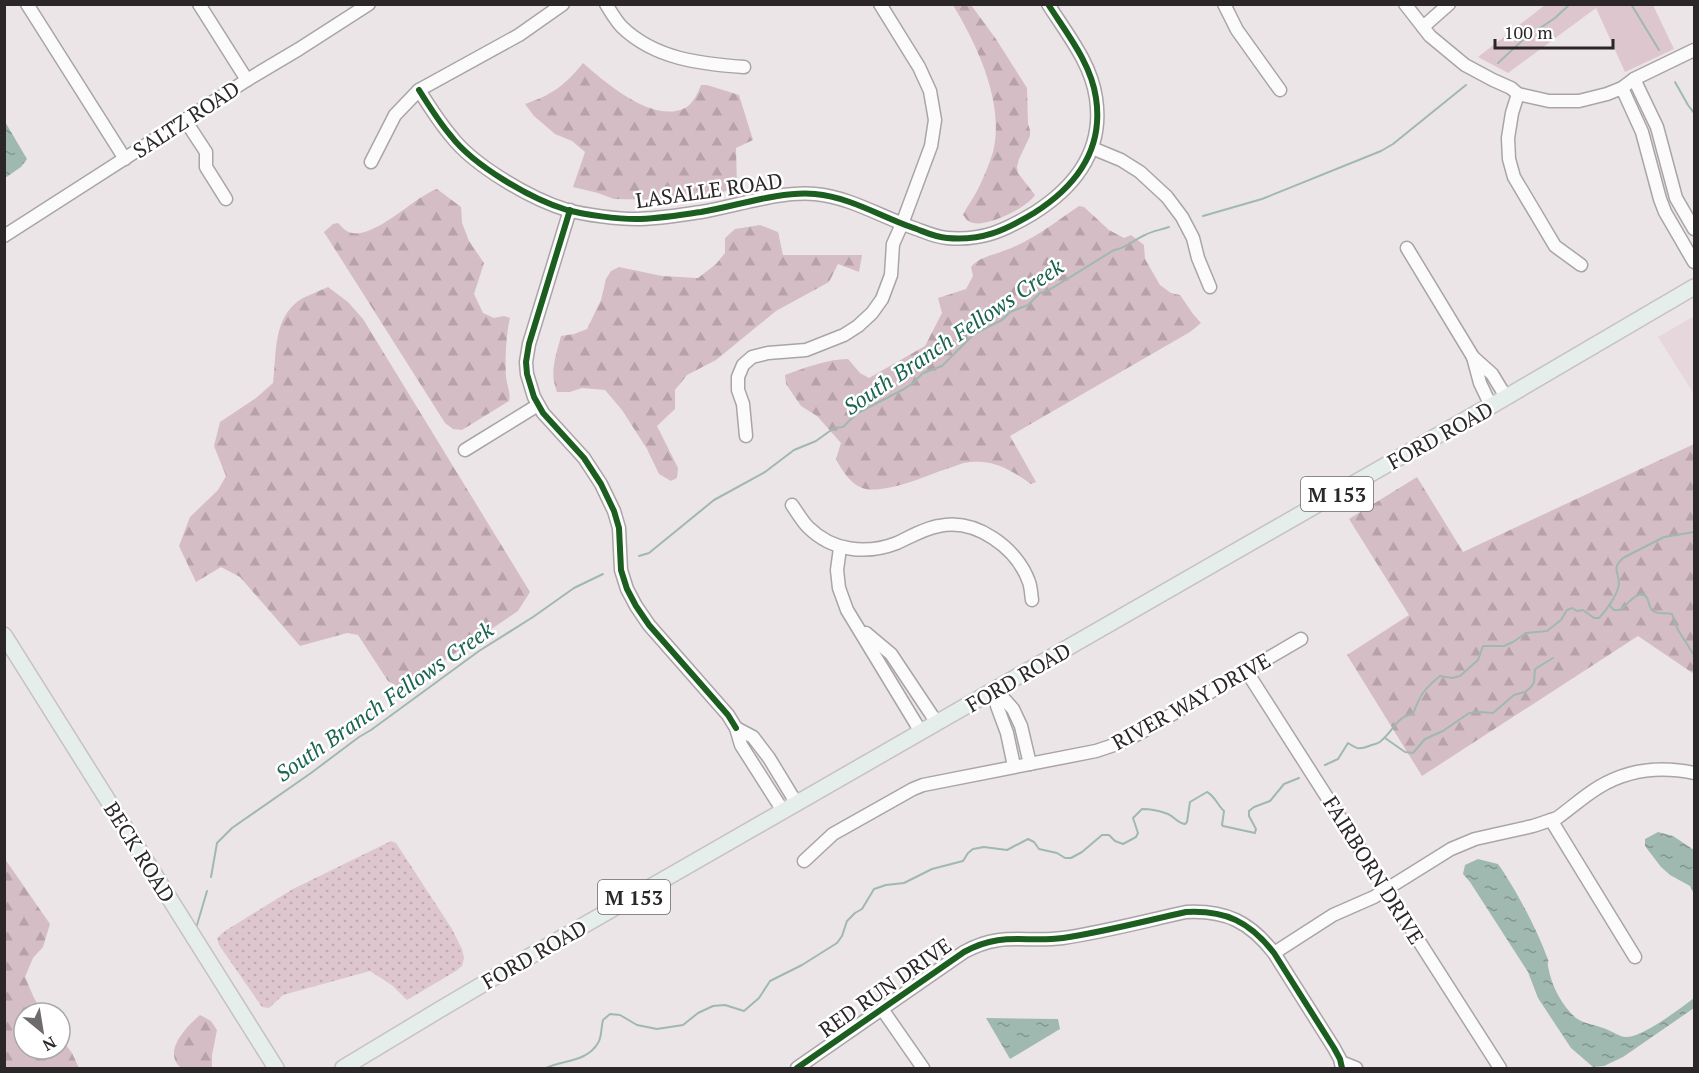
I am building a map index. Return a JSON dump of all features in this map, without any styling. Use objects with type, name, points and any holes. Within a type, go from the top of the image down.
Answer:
[{"type":"main road","name":"FORD ROAD","points":[[343,1068],[459,998],[1506,398],[1695,287]]},
{"type":"main road","name":"BECK ROAD","points":[[4,635],[276,1068]]},
{"type":"street","points":[[27,4],[125,159]]},
{"type":"street","points":[[200,4],[247,80]]},
{"type":"street","name":"SALTZ ROAD","points":[[4,236],[369,4]]},
{"type":"street","points":[[371,162],[395,115],[419,90],[519,35],[563,4]]},
{"type":"street","points":[[606,4],[621,26],[635,38],[667,55],[704,64],[744,67]]},
{"type":"street","points":[[746,436],[743,404],[738,390],[738,377],[743,365],[752,357],[768,353],[806,350],[844,335],[872,313],[882,298],[891,275],[893,244],[931,146],[935,120],[930,92],[920,67],[880,4]]},
{"type":"street","name":"LASALLE ROAD","points":[[419,90],[452,138],[474,158],[501,178],[528,193],[570,210],[636,219],[703,212],[795,194],[815,194],[835,197],[935,236],[985,237],[1002,231],[1043,207],[1065,190],[1081,170],[1092,148],[1097,123],[1094,84],[1083,60],[1048,4]]},
{"type":"street","points":[[1224,4],[1237,30],[1280,90]]},
{"type":"street","points":[[1405,4],[1443,48],[1465,65],[1511,88],[1518,94],[1549,101],[1591,99],[1622,88],[1634,79],[1695,50]]},
{"type":"street","points":[[1423,27],[1449,4]]},
{"type":"street","points":[[1634,79],[1658,127],[1676,198],[1695,229]]},
{"type":"street","points":[[1622,88],[1642,132],[1665,212],[1695,262]]},
{"type":"street","points":[[1518,94],[1508,138],[1509,159],[1515,177],[1555,246],[1581,265]]},
{"type":"street","points":[[185,120],[206,152],[206,167],[226,199]]},
{"type":"street","points":[[1092,148],[1121,160],[1140,172],[1167,197],[1182,217],[1193,238],[1198,258],[1210,287]]},
{"type":"street","points":[[570,210],[528,344],[526,362],[529,382],[543,413],[584,458],[609,498],[619,528],[621,570],[636,606],[728,715],[736,728],[741,745],[790,808]]},
{"type":"street","points":[[1407,248],[1473,357],[1480,383],[1491,406]]},
{"type":"street","points":[[1473,357],[1492,374],[1506,398]]},
{"type":"street","points":[[465,450],[538,405]]},
{"type":"street","points":[[792,505],[808,527],[840,548],[874,549],[894,544],[940,525],[962,526],[982,531],[1011,552],[1022,566],[1030,584],[1032,600]]},
{"type":"street","points":[[840,548],[837,570],[839,588],[848,610],[921,732]]},
{"type":"street","points":[[858,627],[891,654],[937,723]]},
{"type":"street","name":"RIVER WAY DRIVE","points":[[804,861],[833,834],[913,789],[930,783],[1096,751],[1120,743],[1301,639]]},
{"type":"street","points":[[885,672],[899,664]]},
{"type":"street","name":"FAIRBORN DRIVE","points":[[1247,672],[1500,1068]]},
{"type":"street","points":[[996,690],[1013,710],[1021,726],[1030,764]]},
{"type":"street","points":[[996,690],[997,706],[1007,733],[1014,766]]},
{"type":"street","points":[[1274,953],[1334,915],[1374,897],[1460,844],[1551,820],[1598,787],[1624,775],[1650,769],[1695,773]]},
{"type":"street","points":[[1551,820],[1635,957]]},
{"type":"street","name":"RED RUN DRIVE","points":[[797,1068],[964,952],[984,942],[1003,938],[1042,940],[1065,938],[1186,912],[1212,912],[1237,920],[1256,933],[1274,953],[1341,1065],[1356,1068]]},
{"type":"street","points":[[882,1009],[923,1068]]},
{"type":"shaded area","points":[[1545,5],[1653,5],[1674,49],[1625,72],[1596,8],[1508,73],[1478,57]]},
{"type":"shaded area","points":[[1694,316],[1694,394],[1658,337]]},
{"type":"shaded area","points":[[391,841],[396,843],[452,929],[462,949],[464,958],[462,966],[407,1000],[393,986],[370,971],[283,995],[269,1008],[262,1007],[219,945],[217,938],[293,889]]},
{"type":"green space","points":[[953,5],[971,5],[1027,88],[1030,136],[1017,167],[1018,173],[1035,195],[1015,211],[985,223],[970,222],[963,215],[979,186],[993,152],[996,133],[995,114],[992,95],[979,56]]},
{"type":"green space","points":[[583,63],[631,99],[659,111],[685,108],[693,101],[701,85],[739,95],[753,140],[736,148],[737,187],[723,192],[666,200],[614,199],[573,187],[585,152],[572,141],[555,134],[534,116],[525,104],[557,88]]},
{"type":"green space","points":[[437,189],[461,207],[462,223],[469,241],[484,263],[474,294],[483,313],[494,318],[504,316],[510,318],[506,363],[509,401],[462,430],[453,429],[445,423],[324,232],[333,224],[338,223],[349,232],[358,233],[369,230],[381,225]]},
{"type":"green space","points":[[1079,206],[1084,207],[1109,230],[1124,238],[1131,235],[1144,245],[1145,259],[1160,285],[1171,293],[1180,295],[1201,323],[1190,332],[1010,436],[1036,482],[1031,484],[1003,467],[988,463],[968,462],[891,487],[869,489],[853,482],[836,459],[841,443],[817,416],[801,406],[786,384],[785,375],[824,362],[848,359],[860,373],[869,378],[925,346],[942,313],[938,298],[966,289],[973,276],[971,267],[974,264],[1023,242]]},
{"type":"green space","points":[[760,225],[778,232],[783,255],[862,255],[859,272],[838,264],[829,282],[776,311],[716,360],[687,375],[675,390],[675,409],[657,426],[678,468],[677,478],[671,481],[659,474],[647,449],[622,410],[605,390],[582,388],[570,392],[557,392],[553,371],[561,336],[587,329],[601,300],[606,279],[611,271],[619,267],[662,276],[698,278],[716,264],[725,253],[725,238],[735,229]]},
{"type":"green space","points":[[328,287],[348,302],[363,319],[530,592],[518,611],[402,689],[388,681],[358,635],[347,633],[300,646],[240,577],[221,567],[196,582],[179,546],[190,517],[218,490],[226,476],[214,446],[220,422],[256,398],[273,383],[278,336],[286,315],[303,298]]},
{"type":"green space","points":[[1694,444],[1694,674],[1638,636],[1422,776],[1347,655],[1409,615],[1349,519],[1417,477],[1463,552]]},
{"type":"green space","points":[[5,859],[50,924],[43,947],[33,958],[25,977],[36,1001],[12,1001],[12,1061],[72,1061],[72,1053],[79,1068],[5,1068]]},
{"type":"green space","points":[[200,1015],[211,1021],[217,1030],[212,1068],[181,1068],[174,1055],[175,1047],[188,1026]]},
{"type":"water","points":[[4,120],[27,159],[21,167],[5,178]]},
{"type":"water","points":[[1658,832],[1673,836],[1694,850],[1694,894],[1690,886],[1661,867],[1645,846],[1645,839]]},
{"type":"water","points":[[1478,859],[1498,864],[1511,885],[1543,946],[1554,988],[1576,1018],[1627,1037],[1651,1028],[1694,998],[1694,1008],[1623,1057],[1604,1066],[1593,1067],[1571,1048],[1538,998],[1528,972],[1463,874],[1465,865]]},
{"type":"water","points":[[986,1018],[1058,1019],[1060,1029],[1010,1059]]},
{"type":"waterway","name":"South Branch Fellows Creek","points":[[1498,63],[1524,39],[1555,18],[1570,4]]},
{"type":"waterway","name":"South Branch Fellows Creek","points":[[1631,4],[1659,50]]},
{"type":"waterway","name":"South Branch Fellows Creek","points":[[1675,82],[1694,113]]},
{"type":"waterway","name":"South Branch Fellows Creek","points":[[1203,216],[1262,199],[1381,151],[1393,144],[1466,85]]},
{"type":"waterway","name":"South Branch Fellows Creek","points":[[639,556],[649,553],[714,500],[765,472],[794,450],[816,441],[834,428],[843,427],[856,414],[904,389],[923,373],[942,366],[974,334],[1002,320],[1010,312],[1028,305],[1040,293],[1114,250],[1169,227]]},
{"type":"waterway","points":[[1325,765],[1338,759],[1348,743],[1360,748],[1381,741],[1399,720],[1413,714],[1420,697],[1430,685],[1440,676],[1452,678],[1460,676],[1478,660],[1483,646],[1504,646],[1526,633],[1547,631],[1561,620],[1567,610],[1572,608],[1577,611],[1583,610],[1594,618],[1599,618],[1616,593],[1619,584],[1616,568],[1623,558],[1664,537],[1694,532]]},
{"type":"waterway","name":"South Branch Fellows Creek","points":[[211,877],[217,843],[232,828],[479,651],[574,588],[603,574]]},
{"type":"waterway","points":[[1609,605],[1614,610],[1620,610],[1633,598],[1644,595],[1653,611],[1672,614],[1678,630],[1694,655]]},
{"type":"waterway","points":[[1385,738],[1405,752],[1413,753],[1425,739],[1443,731],[1469,713],[1493,713],[1514,695],[1525,692],[1534,682],[1535,669],[1553,658]]},
{"type":"waterway","points":[[546,1068],[588,1054],[598,1043],[603,1020],[610,1014],[620,1015],[637,1025],[657,1029],[683,1025],[698,1013],[713,1006],[725,1005],[744,1011],[759,998],[770,981],[802,965],[837,943],[847,921],[862,909],[874,889],[904,883],[932,869],[963,861],[973,849],[984,847],[1007,850],[1028,839],[1034,842],[1039,849],[1071,858],[1102,835],[1109,835],[1115,841],[1123,844],[1136,837],[1138,833],[1133,818],[1142,809],[1168,814],[1185,824],[1190,802],[1207,792],[1224,811],[1223,826],[1255,833],[1256,829],[1249,816],[1249,811],[1270,801],[1284,784],[1299,778]]},
{"type":"waterway","name":"South Branch Fellows Creek","points":[[197,925],[207,891]]},
{"type":"cycle path","points":[[419,90],[447,131],[474,159],[521,190],[567,210],[611,217],[652,218],[701,212],[772,197],[815,194],[852,203],[899,223],[938,236],[971,238],[1003,230],[1049,203],[1074,179],[1091,151],[1097,117],[1093,85],[1084,61],[1048,4]]},
{"type":"cycle path","points":[[570,210],[529,344],[527,374],[534,397],[543,413],[584,458],[601,484],[614,511],[619,528],[621,570],[636,606],[649,625],[728,715],[736,728]]},
{"type":"cycle path","points":[[797,1068],[964,952],[978,946],[1002,940],[1063,938],[1186,912],[1225,916],[1256,933],[1274,953],[1334,1048],[1342,1068]]}]
